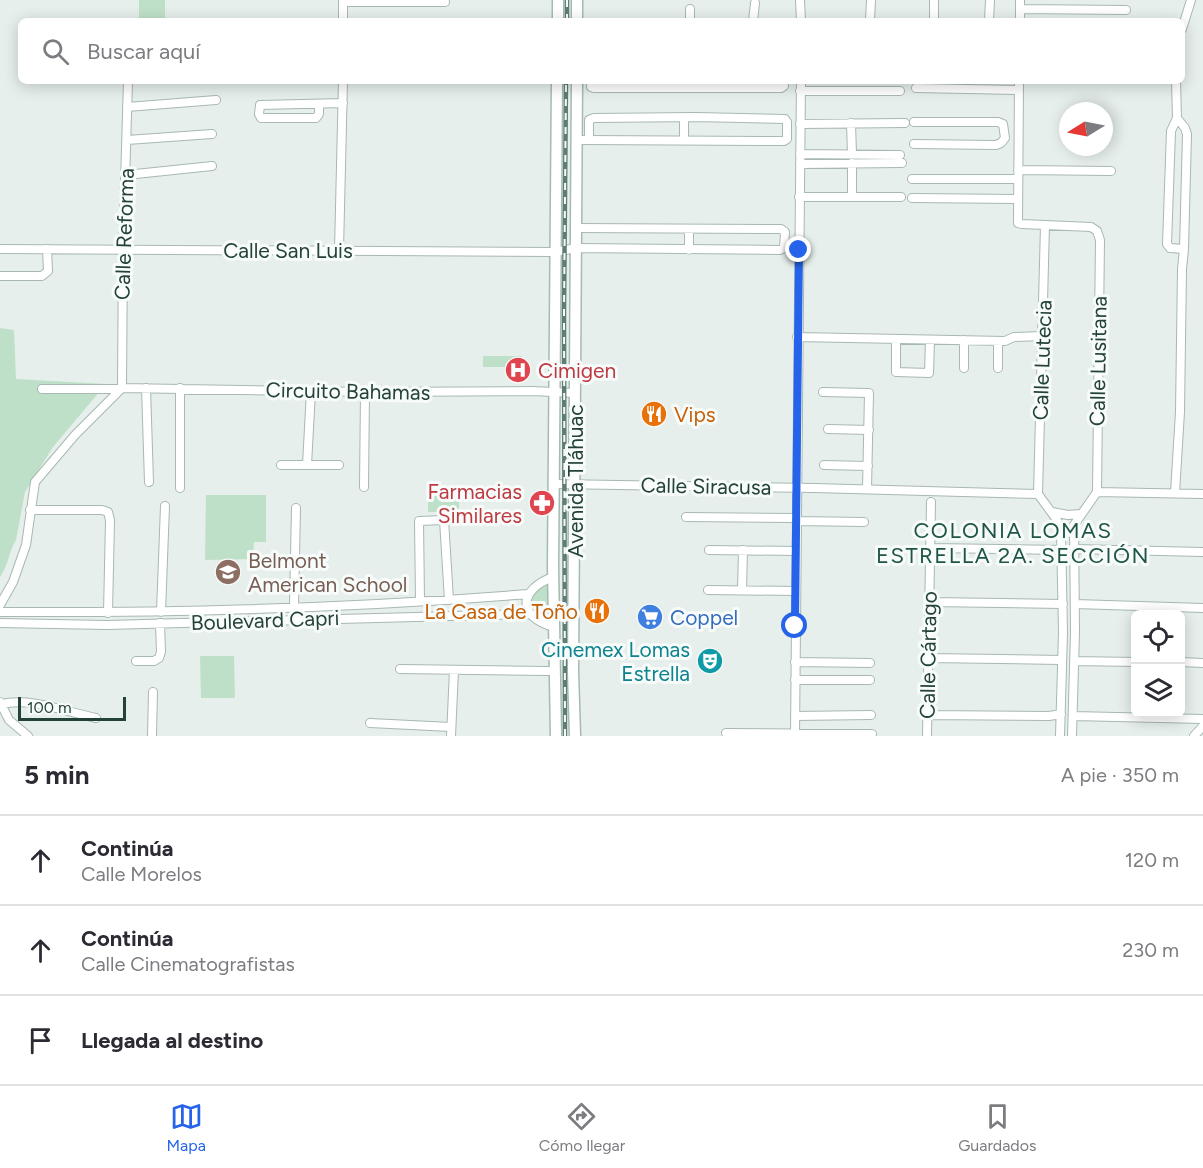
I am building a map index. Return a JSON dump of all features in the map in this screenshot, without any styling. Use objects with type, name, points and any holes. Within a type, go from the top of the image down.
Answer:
[{"type":"main road","points":[[558,0],[558,18]]},
{"type":"main road","points":[[577,0],[577,18]]},
{"type":"main road","name":"Avenida Tláhuac","points":[[556,736],[553,577],[557,84]]},
{"type":"main road","name":"Avenida Tláhuac","points":[[575,736],[573,671],[577,84]]},
{"type":"street","points":[[800,0],[801,18]]},
{"type":"street","points":[[870,18],[871,0]]},
{"type":"street","points":[[934,0],[934,18]]},
{"type":"street","points":[[989,18],[990,0]]},
{"type":"street","points":[[1185,19],[1191,0]]},
{"type":"street","points":[[343,18],[343,1],[445,2]]},
{"type":"street","points":[[753,18],[754,3]]},
{"type":"street","points":[[1020,4],[1126,10]]},
{"type":"street","points":[[690,9],[690,18]]},
{"type":"street","name":"Calle Reforma","points":[[120,389],[128,84]]},
{"type":"street","points":[[339,250],[343,84]]},
{"type":"street","points":[[591,84],[594,88],[686,84],[781,88],[784,84]]},
{"type":"street","points":[[795,735],[801,84]]},
{"type":"street","points":[[832,84],[832,91]]},
{"type":"street","points":[[862,84],[862,91]]},
{"type":"street","points":[[801,91],[897,91],[895,84]]},
{"type":"street","points":[[1176,84],[1177,118],[1171,131],[1167,244],[1170,248],[1184,249]]},
{"type":"street","points":[[916,88],[1019,86],[1018,223],[1045,225]]},
{"type":"street","points":[[127,107],[216,100]]},
{"type":"street","points":[[319,104],[319,114],[316,118],[261,118],[259,114],[260,105],[343,103]]},
{"type":"street","points":[[684,117],[684,140]]},
{"type":"street","points":[[576,140],[784,141],[787,139],[787,122],[785,119],[594,118],[589,124],[589,140]]},
{"type":"street","points":[[1175,493],[1180,412],[1187,134],[1177,118]]},
{"type":"street","points":[[800,124],[998,122],[1003,124],[1005,134],[1001,143],[996,145],[914,144]]},
{"type":"street","points":[[851,123],[852,154]]},
{"type":"street","points":[[127,140],[212,134]]},
{"type":"street","points":[[1005,134],[1019,135]]},
{"type":"street","points":[[800,154],[852,154],[901,159],[800,164]]},
{"type":"street","points":[[852,163],[852,197]]},
{"type":"street","points":[[126,175],[212,166]]},
{"type":"street","points":[[912,178],[1111,171]]},
{"type":"street","points":[[799,197],[901,197]]},
{"type":"street","points":[[912,198],[1017,199]]},
{"type":"street","name":"Calle Lusitana","points":[[1045,225],[1091,227],[1097,231],[1100,240],[1097,492]]},
{"type":"street","name":"Calle Lutecia","points":[[1038,494],[1045,225]]},
{"type":"street","points":[[576,228],[689,229],[688,250]]},
{"type":"street","name":"Calle San Luis","points":[[0,249],[555,252],[576,248],[780,250],[784,248],[785,232],[781,229],[689,229]]},
{"type":"street","points":[[0,276],[42,276],[48,270],[47,249]]},
{"type":"street","points":[[797,337],[1005,341],[1014,337],[1042,336]]},
{"type":"street","points":[[896,339],[896,372],[929,373],[930,340]]},
{"type":"street","points":[[964,340],[964,368]]},
{"type":"street","points":[[998,341],[998,368]]},
{"type":"street","name":"Circuito Bahamas","points":[[42,388],[574,393]]},
{"type":"street","points":[[146,388],[149,482]]},
{"type":"street","points":[[180,388],[180,488]]},
{"type":"street","points":[[0,605],[20,564],[26,545],[35,482],[75,435],[120,389]]},
{"type":"street","points":[[307,465],[311,391]]},
{"type":"street","points":[[364,487],[365,392]]},
{"type":"street","points":[[823,392],[869,393],[867,489]]},
{"type":"street","points":[[828,429],[869,430]]},
{"type":"street","points":[[281,465],[339,465]]},
{"type":"street","points":[[824,465],[868,466]]},
{"type":"street","name":"Calle Siracusa","points":[[554,484],[1038,494]]},
{"type":"street","points":[[1072,736],[1075,632],[1074,525],[1097,492],[1203,494]]},
{"type":"street","points":[[1038,494],[1061,528],[1063,632],[1060,736]]},
{"type":"street","name":"Calle Cártago","points":[[927,736],[931,502]]},
{"type":"street","points":[[161,612],[165,506]]},
{"type":"street","points":[[294,606],[296,508]]},
{"type":"street","points":[[30,510],[102,510],[108,512],[110,520],[108,613]]},
{"type":"street","points":[[1052,512],[1068,515],[1080,514]]},
{"type":"street","points":[[686,517],[864,522]]},
{"type":"street","points":[[420,601],[419,521],[444,520],[449,600]]},
{"type":"street","points":[[930,548],[1062,550]]},
{"type":"street","points":[[1073,549],[1203,552]]},
{"type":"street","points":[[709,550],[795,551]]},
{"type":"street","points":[[742,590],[743,550]]},
{"type":"street","points":[[553,577],[541,582],[528,594],[530,614],[537,621],[554,627]]},
{"type":"street","points":[[708,590],[795,591]]},
{"type":"street","name":"Boulevard Capri","points":[[0,611],[161,612],[449,600],[528,594]]},
{"type":"street","points":[[930,602],[1063,604]]},
{"type":"street","points":[[1075,604],[1203,608]]},
{"type":"street","points":[[0,611],[0,621]]},
{"type":"street","name":"Boulevard Capri","points":[[0,621],[160,623],[530,614]]},
{"type":"street","points":[[136,660],[154,661],[159,658],[160,623]]},
{"type":"street","points":[[1063,632],[1075,632]]},
{"type":"street","points":[[928,658],[1062,660]]},
{"type":"street","points":[[1074,661],[1131,662]]},
{"type":"street","points":[[795,662],[870,663]]},
{"type":"street","points":[[1185,662],[1203,663]]},
{"type":"street","points":[[400,669],[548,671]]},
{"type":"street","points":[[370,723],[451,732],[454,670]]},
{"type":"street","points":[[795,680],[870,680]]},
{"type":"street","points":[[152,736],[153,692]]},
{"type":"street","points":[[28,736],[9,720],[0,703],[41,704],[96,718]]},
{"type":"street","points":[[927,715],[1049,716],[1061,714]]},
{"type":"street","points":[[795,716],[871,715]]},
{"type":"street","points":[[1073,716],[1203,719]]},
{"type":"street","points":[[0,722],[9,720]]},
{"type":"street","points":[[1194,736],[1203,726]]},
{"type":"street","points":[[726,733],[872,734]]},
{"type":"green space","points":[[139,0],[165,0],[165,18],[139,18]]},
{"type":"green space","points":[[0,328],[14,330],[16,379],[106,384],[53,447],[25,492],[16,540],[0,577]]},
{"type":"green space","points":[[483,356],[522,356],[522,367],[483,367]]},
{"type":"green space","points":[[206,495],[266,495],[266,542],[254,542],[253,559],[205,560]]},
{"type":"green space","points":[[428,495],[459,495],[459,512],[428,512]]},
{"type":"green space","points":[[551,581],[551,623],[536,615],[529,600],[541,585]]},
{"type":"green space","points":[[200,656],[234,656],[235,698],[201,698]]},
{"type":"railway","points":[[567,0],[567,18]]},
{"type":"railway","points":[[565,736],[566,84]]},
{"type":"place","name":"Cimigen","points":[[518,370]]},
{"type":"place","name":"Vips","points":[[654,414]]},
{"type":"place","name":"Farmacias Similares","points":[[542,503]]},
{"type":"place","name":"Belmont American School","points":[[228,572]]},
{"type":"place","name":"La Casa de Toño","points":[[597,611]]},
{"type":"place","name":"Coppel","points":[[650,617]]},
{"type":"place","name":"Cinemex Lomas Estrella","points":[[710,661]]},
{"type":"district","name":"COLONIA LOMAS ESTRELLA 2A. SECCIÓN","points":[[1013,542]]},
{"type":"route","points":[[795,626],[799,250]]}]
